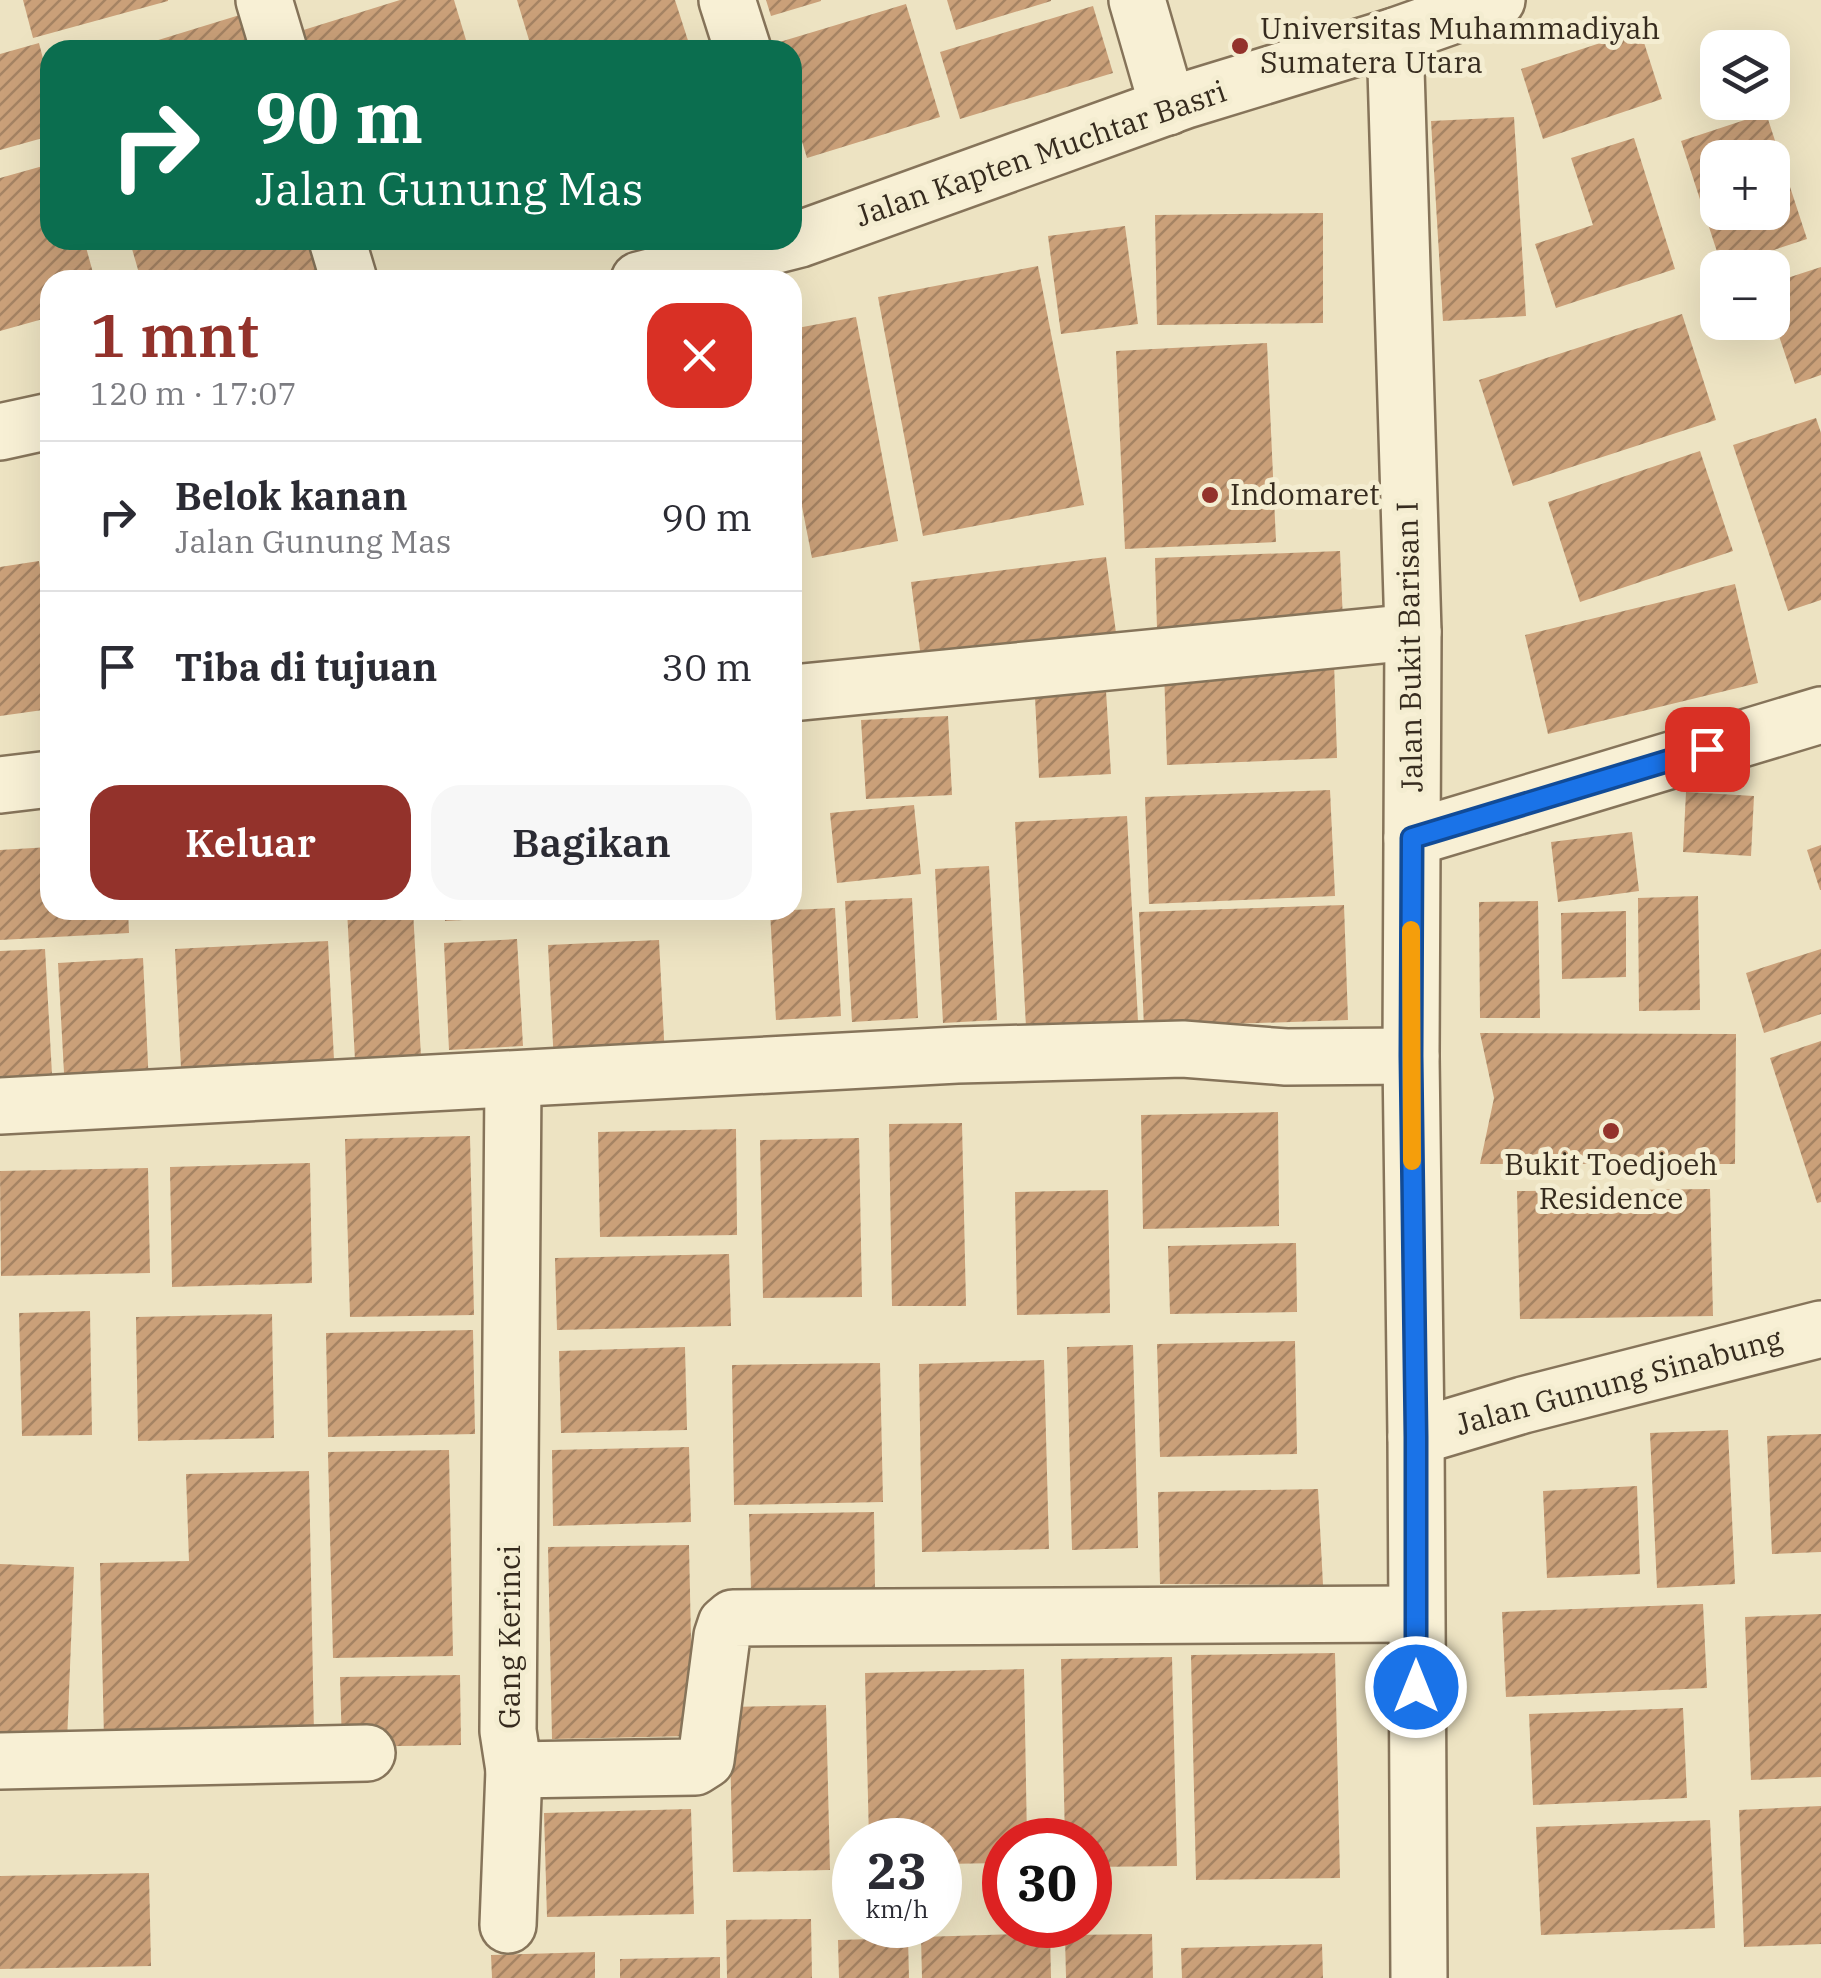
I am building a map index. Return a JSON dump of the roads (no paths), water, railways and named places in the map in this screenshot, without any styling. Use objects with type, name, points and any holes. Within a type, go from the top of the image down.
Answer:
[{"type":"street","points":[[264,0],[276,40]]},
{"type":"street","points":[[727,0],[739,40]]},
{"type":"street","points":[[1137,0],[1168,108]]},
{"type":"street","name":"Jalan Kapten Muchtar Basri","points":[[802,224],[1497,0]]},
{"type":"street","name":"Jalan Bukit Barisan I","points":[[1395,36],[1413,632],[1411,1056],[1418,1978]]},
{"type":"street","name":"Jalan Kapten Muchtar Basri","points":[[667,270],[726,250]]},
{"type":"street","points":[[0,432],[40,422]]},
{"type":"street","points":[[802,692],[1413,632]]},
{"type":"street","points":[[1412,838],[1821,715]]},
{"type":"street","points":[[0,785],[40,779]]},
{"type":"street","points":[[0,1106],[1116,1049],[1183,1049],[1286,1057],[1411,1056]]},
{"type":"street","name":"Gang Kerinci","points":[[513,1080],[508,1731],[514,1770],[702,1764],[706,1760],[722,1636],[732,1618],[1416,1614]]},
{"type":"street","name":"Jalan Gunung Sinabung","points":[[1416,1437],[1523,1405],[1821,1329]]},
{"type":"street","points":[[0,1761],[368,1753]]},
{"type":"street","points":[[508,1926],[514,1770]]},
{"type":"place","name":"Universitas Muhammadiyah Sumatera Utara","points":[[1240,46]]},
{"type":"place","name":"Indomaret","points":[[1210,495]]},
{"type":"place","name":"Bukit Toedjoeh Residence","points":[[1611,1131]]}]
